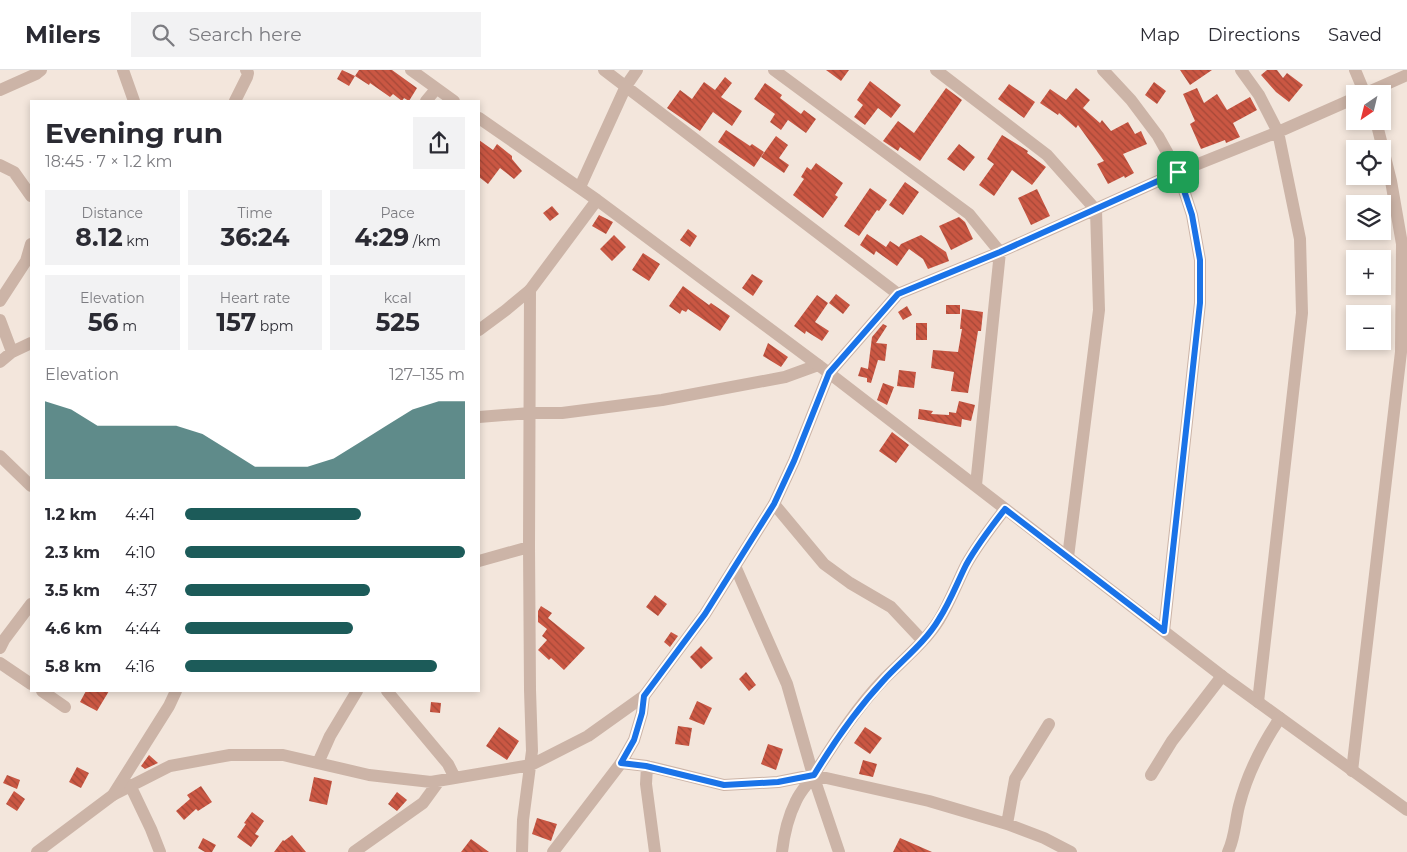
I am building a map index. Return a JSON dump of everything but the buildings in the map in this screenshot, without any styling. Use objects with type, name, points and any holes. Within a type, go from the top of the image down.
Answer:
[{"type":"street","points":[[0,90],[41,70]]},
{"type":"street","points":[[123,70],[134,100]]},
{"type":"street","points":[[236,100],[247,77],[248,73],[246,70]]},
{"type":"street","points":[[411,70],[452,100]]},
{"type":"street","points":[[604,70],[898,294]]},
{"type":"street","points":[[580,187],[626,86],[637,70]]},
{"type":"street","points":[[774,70],[970,214],[1000,252],[976,485]]},
{"type":"street","points":[[936,70],[1047,155],[1096,210],[1099,310],[1068,557]]},
{"type":"street","points":[[1103,70],[1142,114],[1158,136],[1178,172],[1192,215],[1200,260],[1200,303],[1164,631]]},
{"type":"street","points":[[1240,70],[1259,95],[1278,132],[1300,239],[1302,313],[1258,702]]},
{"type":"street","points":[[1356,70],[1361,85]]},
{"type":"street","points":[[1384,85],[1407,75]]},
{"type":"street","points":[[427,100],[436,89]]},
{"type":"street","points":[[37,852],[130,785],[170,766],[230,754],[283,754],[369,775],[430,782],[531,765],[588,736],[644,696],[705,614],[774,504],[794,461],[829,373],[898,294],[1000,252],[1178,172],[1278,132],[1346,102]]},
{"type":"street","points":[[480,119],[580,187],[829,373],[1222,676],[1407,810]]},
{"type":"street","points":[[1352,771],[1401,352],[1402,244],[1391,181],[1378,130]]},
{"type":"street","points":[[0,165],[14,172],[30,195]]},
{"type":"street","points":[[480,329],[530,290],[597,200]]},
{"type":"street","points":[[0,301],[26,261],[30,247]]},
{"type":"street","points":[[522,852],[523,820],[532,750],[528,548],[530,290]]},
{"type":"street","points":[[0,320],[12,352]]},
{"type":"street","points":[[0,362],[12,352],[30,343]]},
{"type":"street","points":[[480,418],[530,413],[562,413],[662,400],[785,377],[818,365]]},
{"type":"street","points":[[0,456],[30,485]]},
{"type":"street","points":[[774,504],[824,564],[850,583],[891,607],[922,640]]},
{"type":"street","points":[[782,852],[785,830],[801,790],[814,775],[837,738],[861,706],[939,620],[967,564],[989,529],[1005,509]]},
{"type":"street","points":[[480,561],[528,548]]},
{"type":"street","points":[[735,566],[787,684],[839,852]]},
{"type":"street","points":[[1,641],[30,605]]},
{"type":"street","points":[[0,663],[30,683]]},
{"type":"street","points":[[1151,775],[1172,741],[1222,676]]},
{"type":"street","points":[[43,692],[65,707]]},
{"type":"street","points":[[113,796],[170,706],[176,692]]},
{"type":"street","points":[[318,763],[330,736],[356,692]]},
{"type":"street","points":[[388,692],[448,764],[455,778]]},
{"type":"street","points":[[553,852],[621,763],[634,740],[642,713],[644,696]]},
{"type":"street","points":[[1228,852],[1233,841],[1244,787],[1264,742],[1280,718]]},
{"type":"street","points":[[1007,824],[1015,778],[1049,724]]},
{"type":"street","points":[[621,763],[646,766],[724,785],[778,782],[814,775],[920,799],[1007,824],[1044,838],[1071,852]]},
{"type":"street","points":[[646,766],[646,784],[655,852]]},
{"type":"street","points":[[354,852],[424,802],[439,781]]},
{"type":"street","points":[[130,785],[160,852]]},
{"type":"route","points":[[1178,172],[1192,215],[1200,260],[1200,303],[1164,631],[1005,509],[989,529],[967,564],[939,620],[861,706],[837,738],[814,775],[778,782],[724,785],[646,766],[621,763],[634,740],[642,713],[644,696],[705,614],[774,504],[794,461],[829,373],[898,294],[1000,252],[1178,172]]}]
